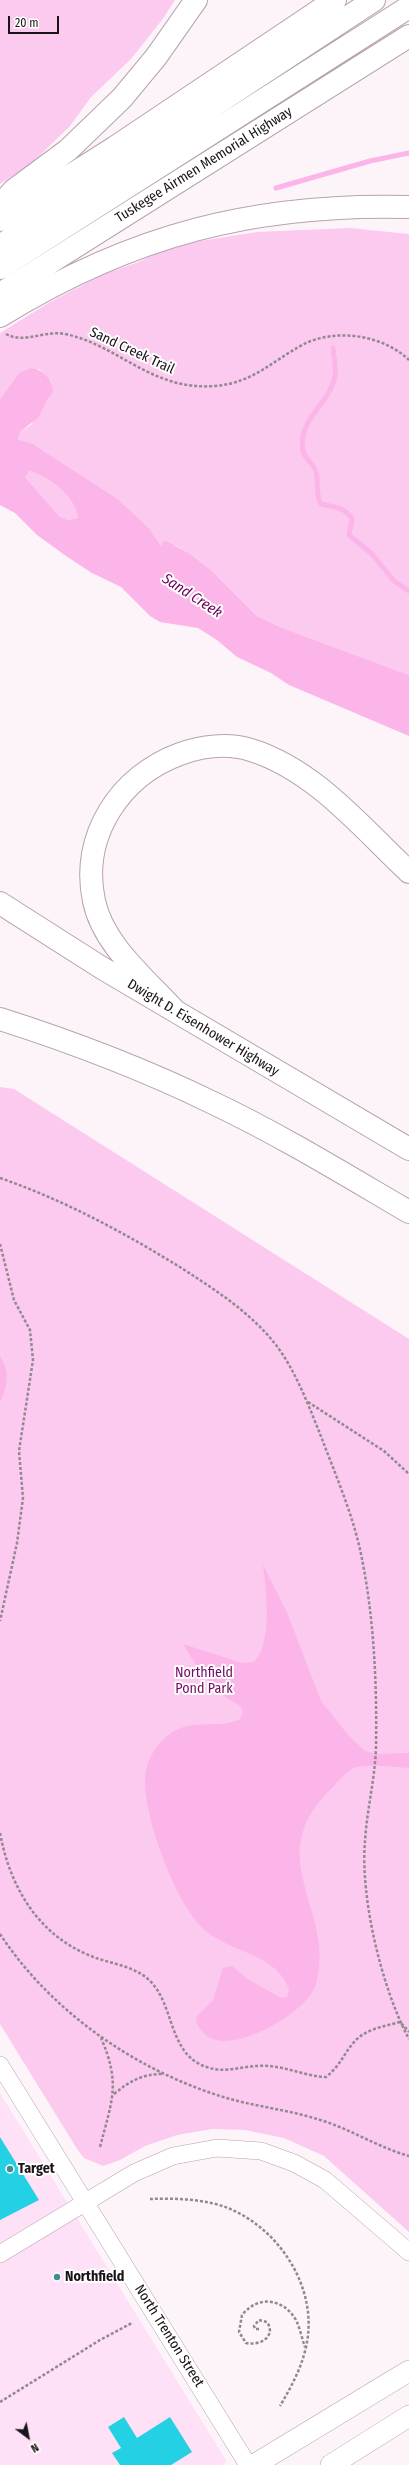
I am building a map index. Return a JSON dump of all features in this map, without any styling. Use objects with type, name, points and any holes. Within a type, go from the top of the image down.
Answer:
[{"type":"highway","points":[[0,205],[14,190],[68,150],[122,98],[156,58],[196,0]]},
{"type":"highway","points":[[0,220],[114,148],[335,0]]},
{"type":"highway","points":[[1,260],[374,0]]},
{"type":"highway","points":[[1,260],[409,7]]},
{"type":"highway","name":"Tuskegee Airmen Memorial Highway","points":[[0,294],[30,287],[409,36]]},
{"type":"highway","points":[[0,316],[30,287],[105,260],[141,245],[212,225],[310,209],[348,206],[409,207]]},
{"type":"highway","points":[[175,1011],[125,959],[110,940],[99,918],[92,886],[94,853],[104,820],[123,790],[152,767],[189,751],[208,747],[228,746],[266,755],[284,762],[317,786],[409,872]]},
{"type":"highway","name":"Dwight D. Eisenhower Highway","points":[[0,903],[175,1011],[409,1148]]},
{"type":"highway","points":[[0,1019],[83,1047],[210,1101],[292,1144],[409,1212]]},
{"type":"main road","points":[[254,2465],[409,2371]]},
{"type":"main road","points":[[331,2465],[409,2416]]},
{"type":"street","name":"North Trenton Street","points":[[0,2065],[248,2465]]},
{"type":"street","points":[[0,2254],[134,2173],[173,2156],[217,2148],[261,2151],[294,2163],[325,2180],[409,2252]]},
{"type":"path","name":"Sand Creek Trail","points":[[0,330],[9,335],[22,338],[47,332],[66,334],[88,342],[160,378],[201,386],[243,380],[268,368],[304,344],[329,337],[357,336],[371,339],[396,349],[409,360]]},
{"type":"path","points":[[0,1178],[30,1188],[96,1219],[154,1251],[218,1292],[254,1321],[277,1347],[308,1402],[339,1484],[361,1552],[372,1625],[376,1748],[374,1774],[364,1842],[366,1889],[379,1958],[400,2022],[409,2039]]},
{"type":"path","points":[[0,1244],[14,1300],[30,1330],[33,1360],[19,1450],[23,1498],[17,1543],[0,1621]]},
{"type":"path","points":[[308,1402],[384,1452],[409,1474]]},
{"type":"path","points":[[0,1833],[4,1855],[17,1886],[34,1915],[60,1940],[91,1956],[132,1968],[149,1980],[165,2002],[174,2033],[187,2056],[209,2068],[233,2070],[258,2066],[289,2068],[310,2076],[326,2077],[338,2067],[355,2041],[375,2028],[400,2022]]},
{"type":"path","points":[[0,1934],[14,1956],[48,1993],[100,2037],[163,2074],[218,2095],[316,2118],[409,2156]]},
{"type":"path","points":[[400,2022],[409,2032]]},
{"type":"path","points":[[100,2037],[112,2067],[114,2094],[100,2146]]},
{"type":"path","points":[[114,2094],[133,2080],[147,2074],[163,2074]]},
{"type":"path","points":[[150,2199],[167,2198],[204,2202],[228,2208],[249,2219],[267,2233],[286,2255],[302,2286],[307,2308],[306,2350],[292,2385],[280,2406]]},
{"type":"path","points":[[259,2329],[255,2329],[254,2326],[259,2320],[267,2322],[270,2327],[270,2333],[266,2340],[254,2345],[246,2343],[239,2332],[242,2315],[256,2302],[267,2300],[276,2302],[291,2313],[296,2322],[306,2350]]},
{"type":"path","points":[[0,2402],[100,2340],[132,2323]]},
{"type":"shaded area","name":"Northfield","points":[[0,2093],[227,2462],[222,2465],[0,2465]]},
{"type":"green space","points":[[0,0],[175,0],[162,20],[131,59],[91,97],[70,126],[32,163],[0,184]]},
{"type":"green space","points":[[350,228],[409,234],[409,675],[280,627],[257,616],[211,570],[189,553],[175,545],[161,546],[149,528],[118,499],[33,444],[18,439],[20,432],[31,425],[54,392],[49,379],[39,369],[19,373],[0,399],[0,333],[50,302],[104,274],[139,262],[156,253],[200,241],[257,232]]},
{"type":"green space","points":[[30,471],[53,483],[67,495],[76,510],[78,518],[68,520],[59,516],[25,477]]},
{"type":"green space","name":"Northfield Pond Park","points":[[0,1087],[14,1089],[409,1339],[409,2232],[324,2156],[284,2138],[245,2130],[212,2129],[177,2135],[145,2146],[120,2160],[103,2166],[84,2158],[0,2024]]},
{"type":"water","name":"Sand Creek","points":[[31,368],[44,373],[49,379],[54,392],[47,400],[39,417],[20,432],[18,439],[33,444],[118,499],[149,528],[161,546],[164,541],[168,542],[189,553],[211,570],[257,616],[280,627],[409,675],[409,736],[289,685],[271,673],[237,657],[217,640],[198,628],[160,622],[150,616],[121,587],[92,573],[66,556],[37,535],[15,513],[0,505],[0,399],[19,373]],"holes":[[[30,471],[53,483],[67,495],[76,510],[78,518],[68,520],[59,516],[25,477]]]},
{"type":"water","points":[[0,1356],[7,1373],[7,1379],[5,1390],[0,1402]]},
{"type":"water","points":[[263,1565],[286,1610],[321,1701],[348,1735],[365,1751],[377,1754],[409,1753],[409,1768],[388,1766],[356,1767],[328,1792],[309,1817],[301,1841],[300,1864],[317,1933],[320,1958],[316,1984],[310,1995],[287,2017],[255,2034],[239,2039],[225,2041],[213,2039],[208,2036],[201,2030],[196,2022],[197,2016],[213,2000],[223,1968],[232,1966],[246,1978],[281,1998],[287,1997],[289,1989],[283,1977],[274,1968],[253,1955],[217,1939],[207,1932],[195,1920],[174,1884],[156,1839],[146,1798],[145,1775],[153,1752],[165,1738],[174,1731],[192,1725],[229,1723],[239,1720],[243,1713],[241,1707],[223,1695],[210,1682],[183,1644],[242,1663],[254,1662],[260,1653],[266,1630],[266,1588]]},
{"type":"building","name":"Target","points":[[0,2137],[39,2200],[0,2220]]},
{"type":"building","points":[[124,2417],[137,2438],[170,2417],[192,2452],[171,2465],[120,2465],[112,2453],[121,2448],[108,2427]]},
{"type":"waterway","points":[[276,188],[370,161],[409,153]]},
{"type":"waterway","points":[[333,348],[335,376],[332,386],[309,421],[305,430],[302,440],[303,451],[316,472],[318,496],[321,504],[339,508],[346,512],[352,519],[349,535],[372,554],[394,581],[409,591]]},
{"type":"place","name":"Target","points":[[10,2169]]},
{"type":"place","name":"Northfield","points":[[57,2277]]}]
